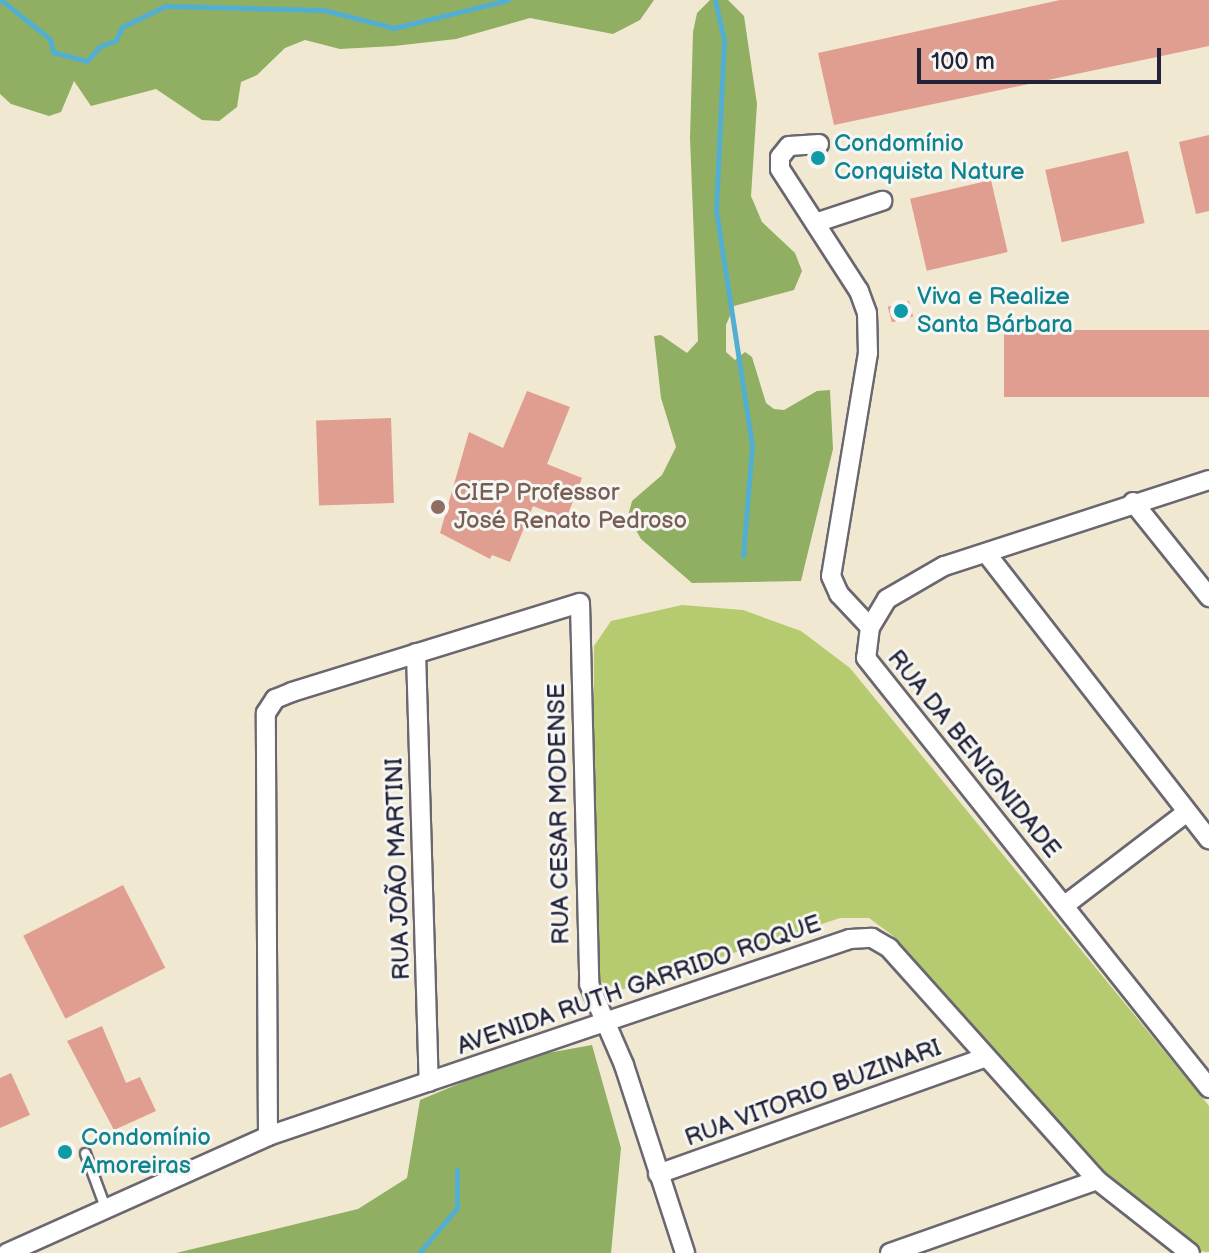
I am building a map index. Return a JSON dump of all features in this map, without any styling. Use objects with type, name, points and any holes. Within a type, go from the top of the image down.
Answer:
[{"type":"street","points":[[814,143],[789,146],[780,157],[780,169],[859,291],[867,313],[868,353],[831,576],[839,594],[870,627]]},
{"type":"street","points":[[815,223],[882,201]]},
{"type":"street","name":"RUA DA BENIGNIDADE","points":[[1209,480],[1133,502],[944,566],[887,599],[870,627],[866,658],[1209,1088]]},
{"type":"street","points":[[1133,502],[1209,597]]},
{"type":"street","points":[[986,553],[1209,839]]},
{"type":"street","name":"RUA CESAR MODENSE","points":[[416,653],[580,603],[585,957],[589,984],[685,1253]]},
{"type":"street","points":[[268,1136],[266,713],[275,699],[292,692],[416,653]]},
{"type":"street","name":"RUA JOÃO MARTINI","points":[[416,653],[429,1082]]},
{"type":"street","points":[[1065,905],[1187,812]]},
{"type":"street","name":"AVENIDA RUTH GARRIDO ROQUE","points":[[7,1253],[268,1136],[850,939],[872,938],[889,948],[983,1058],[1097,1180],[1190,1253]]},
{"type":"street","name":"RUA VITORIO BUZINARI","points":[[658,1174],[983,1058]]},
{"type":"street","points":[[890,1253],[1097,1180]]},
{"type":"lane","points":[[85,1153],[105,1207]]},
{"type":"green space","points":[[0,0],[654,0],[640,20],[613,34],[530,18],[456,39],[394,46],[340,49],[305,40],[285,48],[257,75],[241,82],[237,107],[219,121],[202,120],[156,89],[91,106],[74,81],[61,112],[49,116],[11,104],[0,94]]},
{"type":"green space","points":[[710,0],[728,0],[744,16],[757,104],[751,196],[762,222],[795,253],[802,271],[794,290],[734,306],[726,325],[726,352],[735,360],[745,352],[752,357],[766,403],[774,409],[784,410],[817,391],[830,390],[833,449],[801,581],[692,583],[641,539],[628,516],[632,501],[662,475],[676,447],[661,398],[654,336],[661,335],[687,353],[698,341],[690,138],[693,32],[697,13]]},
{"type":"green space","points":[[682,605],[743,610],[801,631],[850,668],[1209,1106],[1209,1252],[1197,1251],[1096,1168],[892,935],[869,918],[840,918],[621,990],[599,981],[593,967],[594,646],[611,621]]},
{"type":"green space","points":[[592,1045],[621,1148],[611,1253],[176,1253],[358,1209],[407,1178],[420,1100],[520,1058]]},
{"type":"building","points":[[1060,0],[1209,0],[1209,46],[834,125],[818,53]]},
{"type":"building","points":[[1209,135],[1209,211],[1196,214],[1179,142]]},
{"type":"building","points":[[1128,151],[1145,223],[1062,242],[1045,170]]},
{"type":"building","points":[[991,180],[1008,252],[927,271],[910,199]]},
{"type":"building","name":"Viva e Realize Santa Bárbara","points":[[909,301],[913,316],[892,322],[888,307]]},
{"type":"building","points":[[1004,330],[1209,330],[1209,397],[1004,397]]},
{"type":"building","points":[[527,391],[570,407],[547,464],[582,478],[566,519],[533,506],[510,562],[492,555],[490,559],[440,533],[469,432],[503,448]]},
{"type":"building","points":[[391,418],[394,503],[319,506],[316,421]]},
{"type":"building","points":[[123,885],[165,968],[65,1019],[23,936]]},
{"type":"building","points":[[102,1026],[126,1083],[140,1077],[156,1111],[114,1130],[67,1041]]},
{"type":"building","points":[[11,1073],[30,1115],[0,1128],[0,1078]]},
{"type":"waterway","points":[[1,0],[50,39],[53,52],[87,61],[99,47],[116,40],[122,27],[165,6],[324,10],[394,28],[508,0]]},
{"type":"waterway","points":[[715,0],[724,40],[716,210],[752,446],[743,556]]},
{"type":"waterway","points":[[419,1253],[457,1208],[457,1170]]},
{"type":"place","name":"Condomínio Conquista Nature","points":[[818,158]]},
{"type":"place","name":"Viva e Realize Santa Bárbara","points":[[901,311]]},
{"type":"place","name":"CIEP Professor José Renato Pedroso","points":[[438,507]]},
{"type":"place","name":"Condomínio Amoreiras","points":[[65,1152]]}]
